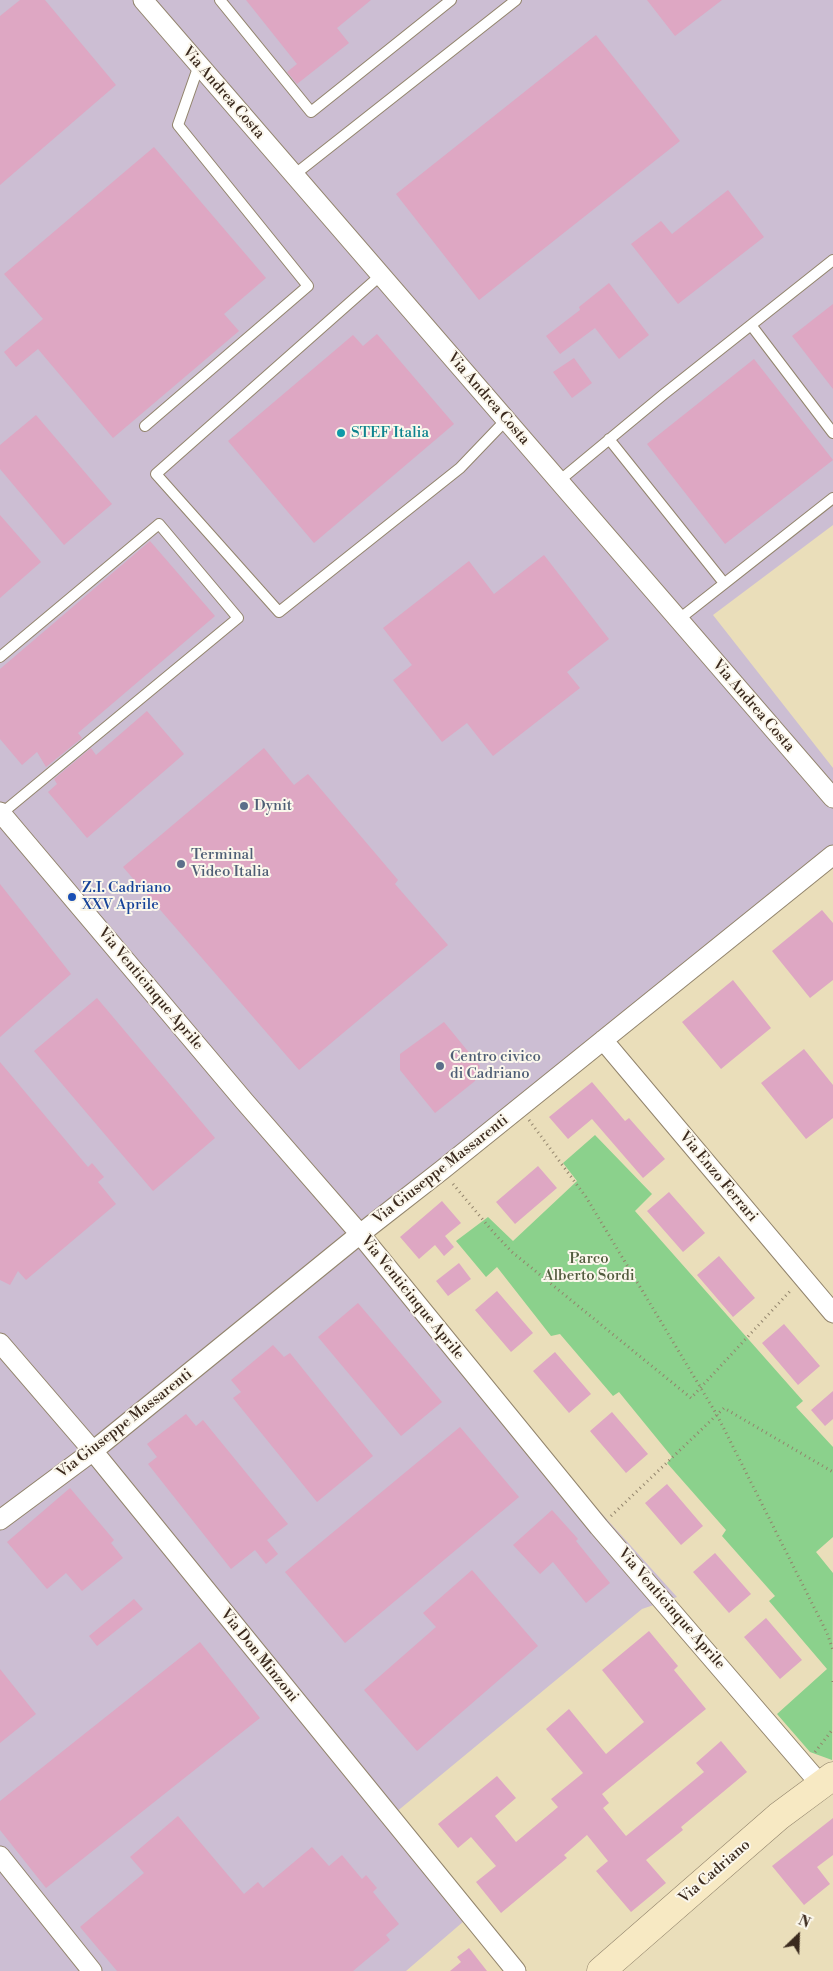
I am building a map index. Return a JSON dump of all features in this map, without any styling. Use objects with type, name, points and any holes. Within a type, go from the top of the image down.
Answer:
[{"type":"street","name":"Via Andrea Costa","points":[[143,0],[833,798]]},
{"type":"street","name":"Via Venticinque Aprile","points":[[1,813],[245,1102],[360,1234],[600,1527],[820,1776]]},
{"type":"street","name":"Via Giuseppe Massarenti","points":[[0,1520],[93,1451],[360,1234],[833,855]]},
{"type":"street","name":"Via Enzo Ferrari","points":[[603,1040],[833,1312]]},
{"type":"street","name":"Via Don Minzoni","points":[[0,1343],[93,1451],[516,1971]]},
{"type":"street","name":"Via Cadriano","points":[[601,1971],[779,1816],[820,1776]]},
{"type":"street","points":[[0,1856],[92,1971]]},
{"type":"lane","points":[[220,0],[310,112],[451,0]]},
{"type":"lane","points":[[294,174],[516,0]]},
{"type":"lane","points":[[145,426],[308,286],[178,125],[199,65]]},
{"type":"lane","points":[[559,481],[833,260]]},
{"type":"lane","points":[[381,275],[156,474],[279,612],[460,468],[506,420]]},
{"type":"lane","points":[[751,325],[833,433]]},
{"type":"lane","points":[[610,439],[724,583]]},
{"type":"lane","points":[[678,620],[833,498]]},
{"type":"lane","points":[[0,657],[159,524],[238,618],[1,813]]},
{"type":"path","points":[[520,1107],[586,1197],[717,1415],[827,1633],[833,1650]]},
{"type":"path","points":[[442,1170],[512,1252],[691,1398],[802,1277]]},
{"type":"path","points":[[600,1527],[724,1408],[833,1472]]},
{"type":"path","points":[[820,1776],[833,1729]]},
{"type":"shaded area","points":[[0,0],[833,0],[833,525],[713,615],[833,768],[833,857],[354,1239],[677,1597],[642,1609],[395,1813],[464,1921],[406,1971],[0,1971]]},
{"type":"green space","name":"Parco Alberto Sordi","points":[[595,1135],[652,1194],[635,1211],[803,1401],[796,1407],[833,1447],[833,1537],[816,1552],[833,1573],[832,1760],[810,1752],[777,1714],[827,1669],[769,1601],[775,1596],[722,1536],[726,1530],[667,1463],[672,1457],[619,1392],[613,1396],[560,1334],[551,1336],[497,1267],[486,1277],[456,1241],[488,1217],[513,1241],[577,1181],[563,1163]]},
{"type":"building","points":[[20,0],[45,0],[116,85],[0,185],[0,16]]},
{"type":"building","points":[[246,0],[371,0],[337,28],[349,43],[297,84],[287,72],[297,64]]},
{"type":"building","points":[[647,0],[722,0],[675,36]]},
{"type":"building","points":[[596,35],[680,141],[479,300],[396,194]]},
{"type":"building","points":[[154,147],[266,278],[224,314],[239,331],[113,438],[38,349],[16,367],[4,352],[43,319],[4,274]]},
{"type":"building","points":[[728,190],[764,237],[678,304],[631,244],[661,221],[672,234]]},
{"type":"building","points":[[609,283],[649,335],[619,359],[595,328],[560,354],[546,336],[580,310],[579,307]]},
{"type":"building","points":[[833,304],[833,389],[792,336]]},
{"type":"building","name":"STEF Italia","points":[[377,334],[454,424],[314,543],[228,441],[353,335],[363,346]]},
{"type":"building","points":[[574,358],[592,383],[572,398],[553,372]]},
{"type":"building","points":[[754,359],[833,460],[725,544],[647,444]]},
{"type":"building","points":[[36,415],[112,504],[64,545],[0,469],[0,445]]},
{"type":"building","points":[[0,515],[41,562],[0,598]]},
{"type":"building","points":[[150,541],[215,616],[78,733],[82,738],[46,767],[37,752],[22,765],[0,739],[0,669]]},
{"type":"building","points":[[544,555],[609,639],[567,672],[580,688],[493,756],[467,723],[442,742],[393,680],[412,665],[383,628],[469,561],[494,594]]},
{"type":"building","points":[[147,711],[184,754],[87,838],[48,792],[57,784],[54,779],[91,748],[96,755]]},
{"type":"building","points":[[264,748],[294,785],[308,774],[398,880],[395,884],[448,945],[299,1070],[123,867]]},
{"type":"building","points":[[0,884],[71,974],[0,1037]]},
{"type":"building","points":[[822,910],[833,923],[833,980],[810,998],[772,951]]},
{"type":"building","points":[[733,980],[771,1028],[721,1069],[682,1022]]},
{"type":"building","points":[[97,998],[215,1138],[153,1191],[34,1051]]},
{"type":"building","points":[[444,1022],[480,1066],[475,1081],[435,1113],[400,1070],[400,1054]]},
{"type":"building","points":[[804,1049],[833,1085],[833,1118],[806,1139],[761,1083]]},
{"type":"building","points":[[0,1062],[88,1167],[92,1163],[104,1177],[98,1182],[116,1204],[26,1280],[18,1271],[10,1285],[0,1280]]},
{"type":"building","points":[[592,1082],[625,1121],[629,1118],[665,1159],[643,1178],[592,1119],[568,1139],[549,1117]]},
{"type":"building","points":[[538,1166],[557,1188],[515,1224],[496,1202]]},
{"type":"building","points":[[669,1192],[705,1233],[683,1252],[647,1211]]},
{"type":"building","points":[[442,1201],[461,1223],[445,1236],[454,1247],[444,1256],[435,1245],[419,1259],[400,1237]]},
{"type":"building","points":[[719,1256],[755,1298],[733,1317],[697,1275]]},
{"type":"building","points":[[459,1263],[471,1279],[448,1296],[436,1281]]},
{"type":"building","points":[[497,1291],[533,1333],[511,1352],[475,1310]]},
{"type":"building","points":[[358,1303],[442,1402],[401,1436],[318,1337]]},
{"type":"building","points":[[784,1324],[820,1366],[798,1385],[762,1343]]},
{"type":"building","points":[[273,1345],[284,1357],[290,1353],[373,1456],[317,1502],[233,1398],[241,1392],[231,1380]]},
{"type":"building","points":[[555,1352],[591,1394],[569,1413],[533,1371]]},
{"type":"building","points":[[833,1391],[833,1419],[825,1426],[811,1410]]},
{"type":"building","points":[[612,1412],[648,1454],[626,1473],[590,1431]]},
{"type":"building","points":[[186,1414],[196,1426],[203,1420],[288,1524],[267,1540],[278,1554],[266,1564],[255,1550],[231,1569],[148,1464],[157,1457],[147,1444]]},
{"type":"building","points":[[460,1427],[519,1497],[345,1643],[285,1572]]},
{"type":"building","points":[[667,1484],[703,1526],[681,1545],[645,1503]]},
{"type":"building","points":[[70,1488],[114,1540],[111,1543],[123,1558],[82,1591],[66,1573],[47,1589],[7,1542]]},
{"type":"building","points":[[552,1510],[578,1539],[576,1541],[610,1583],[586,1603],[553,1562],[540,1574],[513,1545]]},
{"type":"building","points":[[715,1553],[751,1594],[729,1613],[693,1572]]},
{"type":"building","points":[[472,1570],[538,1646],[417,1751],[364,1690],[436,1627],[423,1613]]},
{"type":"building","points":[[134,1599],[143,1609],[97,1646],[89,1636]]},
{"type":"building","points":[[766,1618],[802,1660],[780,1679],[744,1637]]},
{"type":"building","points":[[649,1631],[678,1666],[674,1670],[706,1709],[602,1794],[609,1803],[603,1808],[626,1836],[704,1772],[696,1763],[721,1741],[747,1772],[681,1827],[683,1830],[646,1860],[666,1883],[631,1912],[596,1871],[608,1861],[587,1835],[564,1855],[567,1858],[501,1913],[476,1882],[496,1866],[471,1837],[458,1848],[438,1824],[497,1776],[516,1798],[495,1816],[516,1842],[558,1807],[551,1799],[583,1773],[546,1729],[569,1709],[606,1754],[644,1722],[602,1670]]},
{"type":"building","points":[[200,1642],[260,1718],[46,1888],[0,1830],[0,1801]]},
{"type":"building","points":[[0,1669],[36,1714],[0,1743]]},
{"type":"building","points":[[178,1816],[244,1894],[258,1882],[263,1888],[312,1847],[329,1866],[342,1855],[362,1879],[366,1875],[377,1888],[373,1892],[399,1924],[386,1935],[390,1940],[353,1971],[117,1971],[80,1927],[144,1873],[130,1857]]},
{"type":"building","points":[[833,1818],[833,1855],[817,1867],[830,1884],[804,1905],[772,1866]]},
{"type":"building","points":[[469,1948],[487,1971],[450,1971],[461,1962],[457,1957]]},
{"type":"place","name":"STEF Italia","points":[[341,433]]},
{"type":"place","name":"Dynit","points":[[244,806]]},
{"type":"place","name":"Terminal Video Italia","points":[[181,864]]},
{"type":"place","name":"Z.I. Cadriano XXV Aprile","points":[[72,897]]},
{"type":"place","name":"Centro civico di Cadriano","points":[[440,1066]]}]
